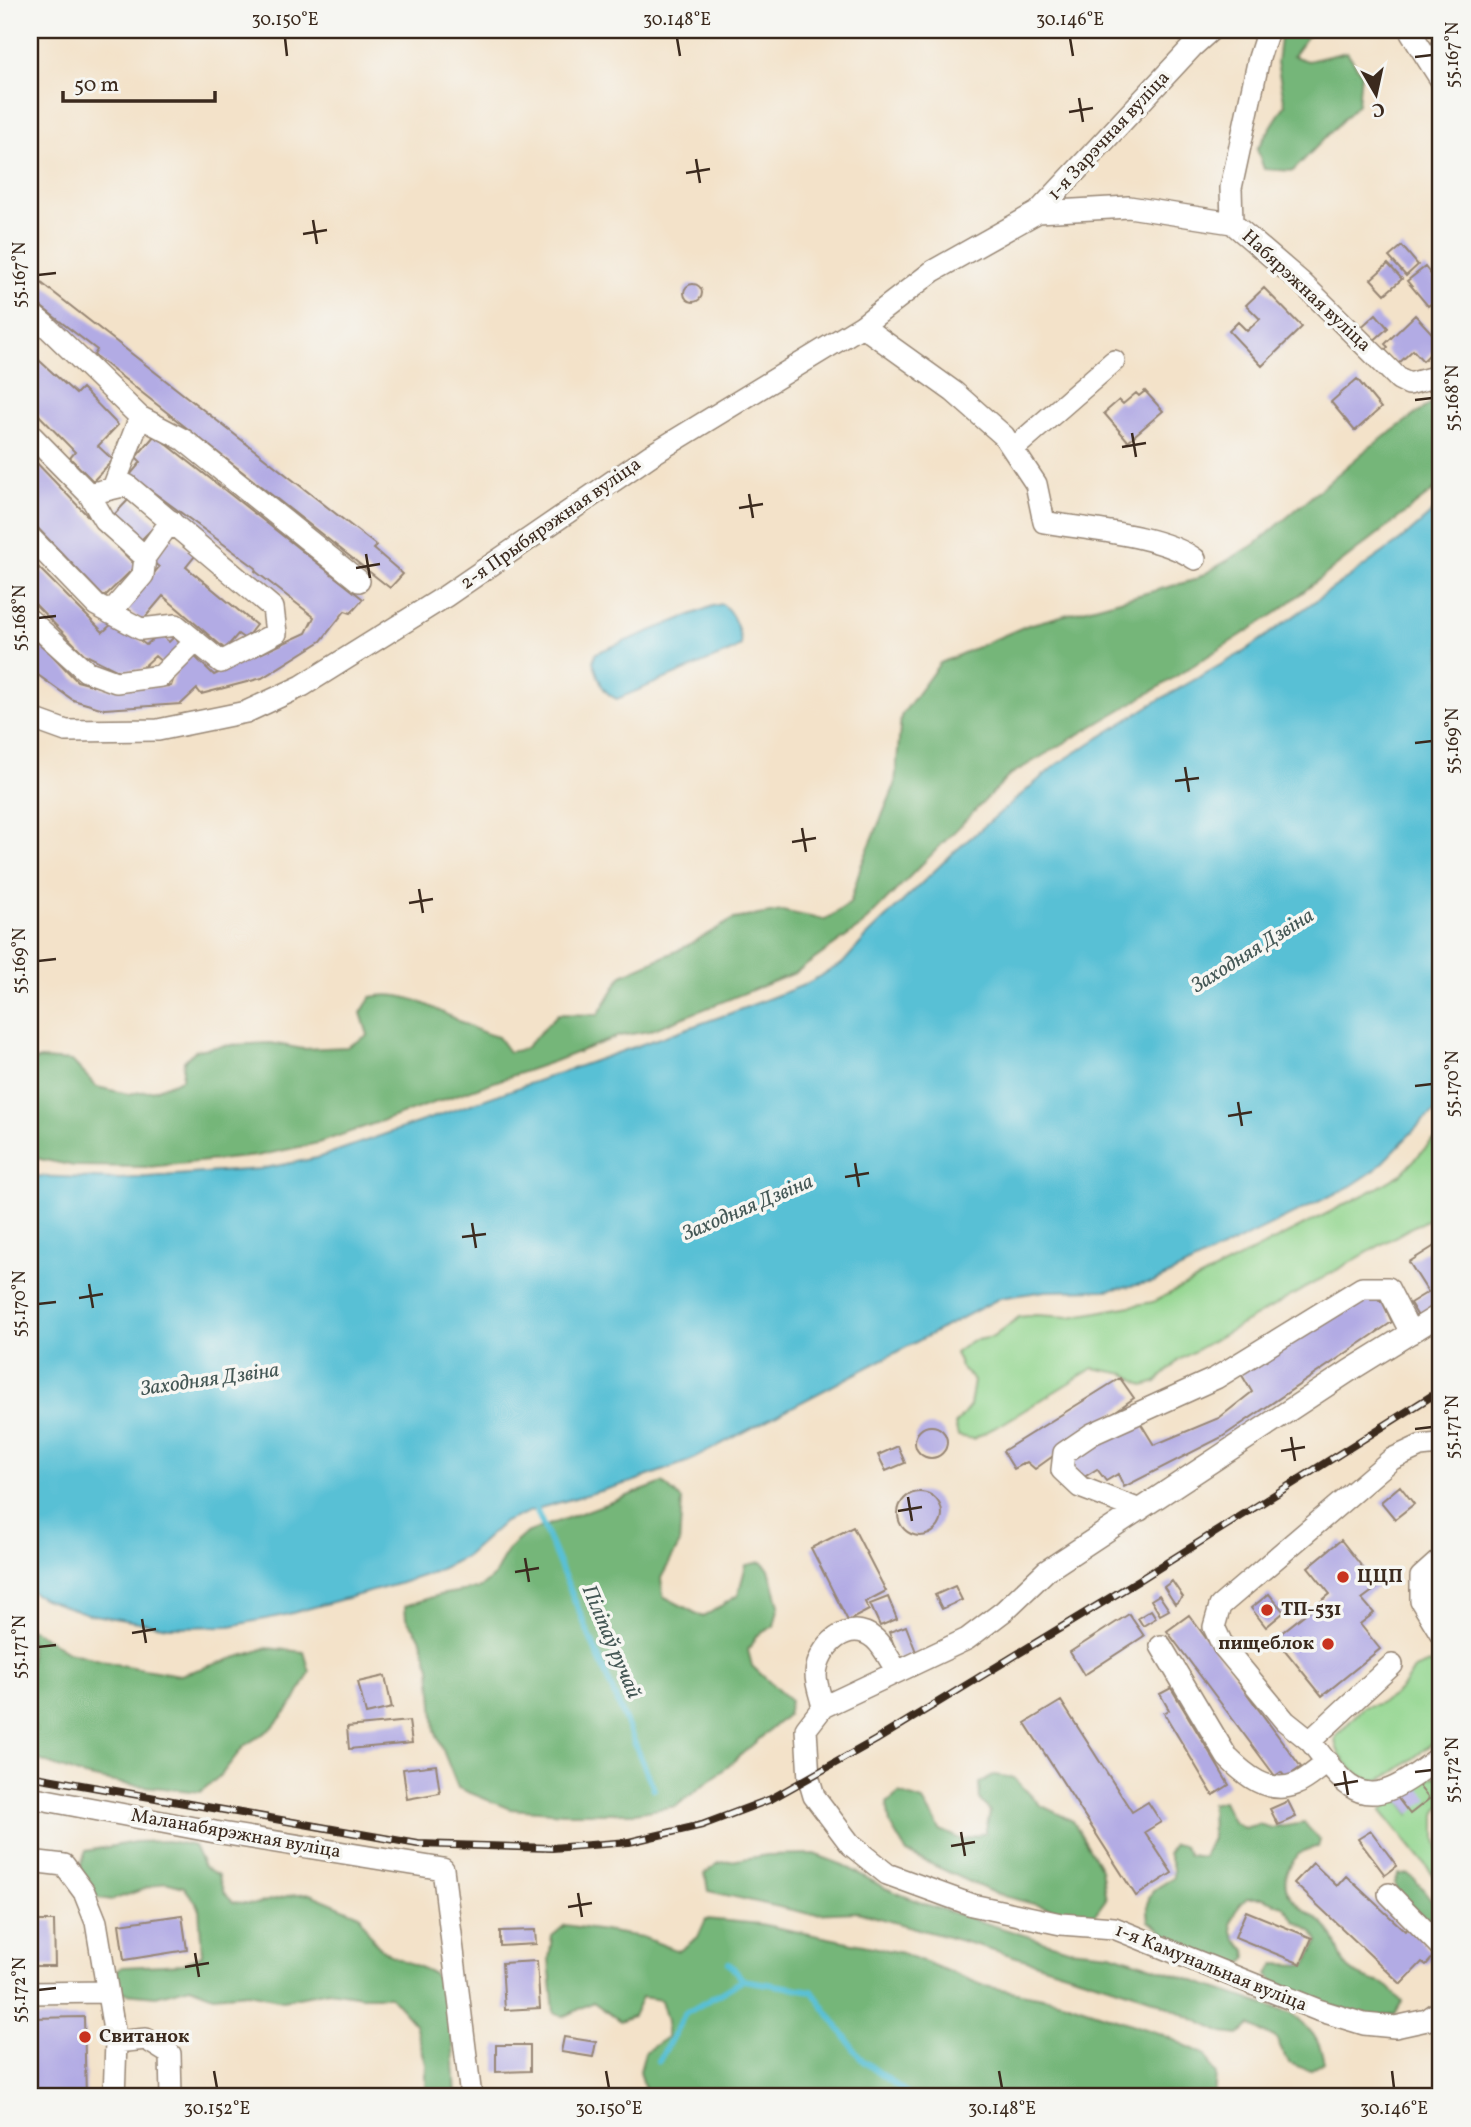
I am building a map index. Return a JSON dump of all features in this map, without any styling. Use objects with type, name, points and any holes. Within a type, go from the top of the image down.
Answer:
[{"type":"street","name":"1-я Зарэчная вуліца","points":[[1038,212],[1211,30]]},
{"type":"street","name":"Набярэжная вуліца","points":[[1268,30],[1259,58],[1231,188],[1232,223],[1301,282],[1399,379],[1409,384],[1441,375]]},
{"type":"street","points":[[1412,31],[1441,80]]},
{"type":"street","points":[[1038,212],[1129,207],[1232,223]]},
{"type":"street","name":"2-я Прыбярэжная вуліца","points":[[30,718],[66,731],[158,730],[246,712],[302,687],[446,596],[650,455],[862,326],[933,271],[1038,212]]},
{"type":"street","points":[[30,313],[140,417],[184,440],[359,581]]},
{"type":"street","points":[[862,326],[954,393],[1004,436],[1036,484],[1044,522],[1140,538],[1180,549],[1195,559]]},
{"type":"street","points":[[1013,449],[1114,361]]},
{"type":"street","points":[[113,488],[140,417]]},
{"type":"street","points":[[30,434],[89,494],[104,520],[145,557]]},
{"type":"street","points":[[30,537],[96,605],[141,629],[176,625],[221,662],[276,633],[273,608],[127,485],[89,494]]},
{"type":"street","points":[[110,613],[143,575],[145,557],[171,521]]},
{"type":"street","points":[[30,620],[86,671],[116,682],[162,676],[197,642]]},
{"type":"street","points":[[1140,1510],[1080,1487],[1062,1470],[1064,1453],[1091,1434],[1216,1378],[1362,1288],[1388,1287],[1411,1333]]},
{"type":"street","points":[[897,1671],[876,1640],[862,1631],[850,1631],[831,1640],[820,1655],[816,1676],[823,1707],[967,1639],[1004,1611],[1046,1571],[1441,1314]]},
{"type":"street","points":[[1439,1444],[1420,1446],[1392,1459],[1220,1606],[1214,1627],[1223,1646],[1285,1721],[1310,1741],[1349,1786],[1361,1792],[1380,1793],[1400,1784],[1441,1756]]},
{"type":"street","points":[[1441,1559],[1421,1577],[1421,1601],[1441,1634]]},
{"type":"street","points":[[1161,1646],[1227,1757],[1241,1771],[1263,1785],[1278,1787],[1296,1784],[1328,1762]]},
{"type":"street","points":[[1310,1741],[1392,1665]]},
{"type":"street","name":"1-я Камунальная вуліца","points":[[823,1707],[806,1729],[809,1779],[814,1796],[851,1845],[887,1874],[972,1905],[1060,1924],[1114,1928],[1318,2010],[1364,2024],[1395,2027],[1427,2020],[1441,2010]]},
{"type":"street","name":"Маланабярэжная вуліца","points":[[30,1797],[215,1832],[443,1869],[471,2097]]},
{"type":"street","points":[[30,1861],[64,1865],[84,1892],[96,1922],[116,2042],[114,2097]]},
{"type":"street","points":[[1389,1894],[1441,1947]]},
{"type":"street","points":[[30,1993],[107,1992]]},
{"type":"street","points":[[116,2042],[146,2039],[170,2054],[171,2097]]},
{"type":"green space","points":[[1281,30],[1312,30],[1293,56],[1308,61],[1347,52],[1361,73],[1358,104],[1293,171],[1264,169],[1257,149],[1285,105],[1277,63]]},
{"type":"green space","points":[[1441,396],[1441,485],[1276,613],[1156,689],[1010,775],[860,927],[795,973],[649,1031],[619,1036],[555,1061],[318,1143],[257,1156],[148,1167],[74,1166],[30,1157],[30,1062],[40,1059],[72,1061],[97,1087],[128,1094],[155,1090],[182,1079],[184,1061],[196,1050],[271,1043],[303,1049],[347,1047],[368,1035],[361,1013],[371,997],[388,995],[420,1002],[498,1037],[509,1052],[524,1049],[558,1014],[598,1015],[622,975],[681,949],[734,919],[782,911],[825,920],[850,903],[861,866],[895,785],[901,716],[940,663],[1028,625],[1194,580],[1257,543],[1366,450]]},
{"type":"green space","points":[[1441,1137],[1441,1215],[1414,1226],[1179,1360],[1156,1382],[1144,1386],[1125,1374],[1093,1368],[973,1439],[958,1436],[955,1425],[970,1406],[974,1381],[961,1367],[955,1353],[971,1341],[993,1337],[1019,1317],[1070,1317],[1153,1302],[1377,1188],[1401,1174],[1431,1142]]},
{"type":"green space","points":[[663,1483],[682,1500],[679,1545],[661,1578],[663,1596],[703,1617],[738,1595],[746,1565],[761,1562],[769,1569],[779,1605],[774,1626],[756,1636],[748,1650],[752,1666],[790,1701],[787,1715],[676,1806],[635,1813],[565,1813],[510,1809],[458,1788],[435,1730],[430,1667],[420,1637],[406,1618],[405,1606],[439,1595],[480,1588],[495,1575],[507,1550],[526,1533]]},
{"type":"green space","points":[[30,1628],[68,1652],[120,1665],[180,1675],[267,1648],[304,1652],[310,1672],[295,1701],[272,1728],[244,1746],[221,1775],[200,1792],[124,1784],[84,1776],[30,1757]]},
{"type":"green space","points":[[1429,1663],[1441,1671],[1441,1736],[1384,1778],[1370,1780],[1362,1776],[1341,1757],[1335,1738],[1363,1707],[1380,1703],[1394,1695],[1414,1669]]},
{"type":"green space","points":[[994,1775],[1014,1778],[1040,1805],[1073,1821],[1101,1869],[1106,1899],[1095,1914],[1082,1917],[996,1894],[907,1853],[890,1824],[887,1803],[899,1793],[923,1801],[940,1830],[962,1840],[985,1833],[990,1812],[980,1799],[979,1783]]},
{"type":"green space","points":[[1441,1775],[1441,1805],[1436,1814],[1436,1839],[1441,1858],[1441,1884],[1381,1811],[1396,1796],[1410,1814],[1415,1781]]},
{"type":"green space","points":[[1223,1801],[1233,1822],[1244,1828],[1259,1824],[1272,1828],[1304,1823],[1320,1840],[1318,1847],[1302,1852],[1291,1863],[1286,1875],[1289,1894],[1329,1930],[1348,1968],[1387,1986],[1402,2002],[1395,2015],[1364,2015],[1348,2011],[1272,1981],[1268,1974],[1275,1964],[1306,1965],[1318,1941],[1313,1932],[1295,1921],[1283,1906],[1263,1898],[1247,1898],[1232,1918],[1234,1937],[1246,1950],[1247,1958],[1238,1967],[1203,1956],[1149,1921],[1148,1904],[1151,1894],[1173,1878],[1168,1853],[1173,1845],[1183,1845],[1189,1855],[1203,1857],[1212,1838],[1211,1804]]},
{"type":"green space","points":[[168,1841],[194,1846],[204,1867],[218,1875],[224,1893],[233,1902],[256,1904],[287,1896],[310,1894],[360,1915],[370,1935],[385,1952],[432,1973],[445,1995],[449,2012],[456,2097],[426,2097],[426,2064],[415,2024],[390,1996],[361,1996],[329,1991],[283,2000],[248,1993],[213,1996],[190,1987],[156,1996],[115,1992],[110,1976],[122,1967],[184,1964],[202,1955],[199,1907],[184,1887],[165,1882],[112,1900],[99,1898],[89,1891],[79,1869],[86,1851],[135,1842]]},
{"type":"green space","points":[[814,1854],[919,1902],[1068,1949],[1111,1953],[1292,2014],[1313,2035],[1320,2046],[1324,2062],[1310,2071],[1289,2063],[1276,2039],[1250,2025],[1239,2035],[1223,2033],[1147,1997],[987,1948],[857,1912],[810,1914],[708,1891],[705,1873],[719,1863],[767,1855]]},
{"type":"green space","points":[[1399,1874],[1408,1874],[1413,1878],[1441,1912],[1441,1941],[1396,1890],[1395,1882]]},
{"type":"green space","points":[[706,1919],[760,1924],[902,1953],[985,1986],[1062,2001],[1161,2034],[1206,2055],[1216,2075],[1214,2097],[647,2097],[640,2071],[645,2052],[667,2037],[667,2021],[661,2000],[642,1997],[633,2016],[620,2021],[593,2002],[564,2017],[554,2012],[549,1960],[552,1936],[565,1925],[642,1937],[679,1951],[698,1937]]},
{"type":"water","name":"Заходняя Дзвіна","points":[[1441,505],[1441,1108],[1424,1120],[1375,1170],[1351,1186],[1154,1282],[1107,1290],[1045,1291],[1000,1298],[689,1461],[632,1482],[536,1509],[504,1522],[465,1557],[434,1572],[398,1584],[285,1615],[230,1626],[169,1627],[88,1614],[44,1599],[30,1591],[30,1176],[120,1179],[260,1169],[317,1158],[804,985],[843,963],[867,936],[954,852],[1056,765],[1152,704],[1245,651],[1402,539]]},
{"type":"water","points":[[722,604],[733,617],[739,634],[741,645],[734,650],[617,699],[604,688],[593,661],[596,653]]},
{"type":"building","points":[[1402,246],[1418,265],[1406,276],[1389,257]]},
{"type":"building","points":[[1388,264],[1402,279],[1385,294],[1371,279]]},
{"type":"building","points":[[1425,267],[1441,287],[1441,296],[1428,306],[1407,281]]},
{"type":"building","points":[[30,274],[377,546],[374,549],[403,574],[390,588],[94,355],[97,350],[30,298]]},
{"type":"building","points":[[689,284],[697,284],[702,293],[700,300],[689,302],[684,297],[684,289]]},
{"type":"building","points":[[1264,288],[1302,327],[1262,366],[1229,331],[1238,322],[1247,331],[1260,319],[1246,305]]},
{"type":"building","points":[[1376,314],[1388,328],[1371,343],[1359,329]]},
{"type":"building","points":[[1415,315],[1441,343],[1423,361],[1413,350],[1398,364],[1385,350],[1388,347],[1385,344]]},
{"type":"building","points":[[30,352],[76,394],[82,388],[118,425],[98,446],[113,460],[93,481],[70,458],[75,452],[30,406]]},
{"type":"building","points":[[1357,379],[1381,408],[1355,431],[1331,402]]},
{"type":"building","points":[[1145,391],[1163,411],[1128,441],[1104,413],[1119,400],[1123,404],[1136,393],[1139,396]]},
{"type":"building","points":[[155,435],[363,599],[351,613],[345,611],[321,641],[262,678],[201,694],[197,689],[181,704],[104,709],[73,700],[31,670],[36,664],[30,660],[30,636],[77,681],[107,689],[171,686],[177,669],[192,654],[214,675],[306,633],[314,617],[255,571],[256,568],[130,475],[141,462],[136,457]]},
{"type":"building","points":[[30,456],[136,566],[104,597],[30,520]]},
{"type":"building","points":[[130,498],[157,524],[139,542],[112,517]]},
{"type":"building","points":[[172,537],[195,556],[186,567],[256,625],[245,639],[238,634],[225,649],[163,596],[142,621],[126,607],[159,567],[152,561]]},
{"type":"building","points":[[30,559],[103,632],[115,621],[146,645],[159,634],[169,642],[174,637],[183,647],[164,664],[155,656],[141,669],[118,671],[84,654],[30,599]]},
{"type":"building","points":[[1441,1242],[1441,1304],[1419,1318],[1410,1303],[1428,1292],[1409,1262]]},
{"type":"building","points":[[1370,1293],[1383,1303],[1392,1322],[1222,1437],[1124,1487],[1118,1474],[1106,1481],[1097,1469],[1081,1479],[1069,1460],[1138,1419],[1154,1445],[1219,1418],[1252,1392],[1240,1372],[1343,1305],[1349,1309]]},
{"type":"building","points":[[1120,1378],[1134,1398],[1035,1469],[1027,1462],[1014,1469],[1003,1451]]},
{"type":"building","points":[[931,1426],[942,1431],[947,1442],[942,1453],[931,1458],[920,1453],[915,1442],[920,1431]]},
{"type":"building","points":[[898,1446],[905,1463],[886,1471],[878,1455]]},
{"type":"building","points":[[1400,1486],[1414,1504],[1395,1519],[1381,1502]]},
{"type":"building","points":[[920,1492],[929,1493],[936,1498],[941,1505],[941,1523],[936,1530],[929,1535],[920,1536],[911,1535],[904,1530],[899,1523],[898,1514],[899,1505],[904,1498],[911,1493]]},
{"type":"building","points":[[853,1527],[886,1591],[865,1602],[869,1610],[848,1621],[811,1548]]},
{"type":"building","name":"пищеблок","points":[[1341,1540],[1378,1587],[1362,1599],[1374,1613],[1360,1624],[1380,1649],[1322,1696],[1275,1638],[1330,1594],[1308,1567]]},
{"type":"building","points":[[1172,1581],[1183,1597],[1175,1604],[1164,1587]]},
{"type":"building","points":[[1441,1584],[1441,1602],[1432,1591]]},
{"type":"building","points":[[955,1586],[962,1600],[942,1609],[935,1595]]},
{"type":"building","name":"ТП-531","points":[[1269,1594],[1284,1612],[1266,1627],[1251,1608]]},
{"type":"building","points":[[1159,1595],[1169,1610],[1160,1615],[1151,1600]]},
{"type":"building","points":[[888,1597],[897,1619],[880,1626],[870,1604]]},
{"type":"building","points":[[1151,1610],[1156,1618],[1143,1626],[1138,1618]]},
{"type":"building","points":[[1129,1614],[1144,1636],[1084,1675],[1070,1652]]},
{"type":"building","points":[[1189,1615],[1301,1767],[1286,1778],[1281,1772],[1275,1776],[1167,1631]]},
{"type":"building","points":[[906,1626],[916,1652],[899,1659],[889,1632]]},
{"type":"building","points":[[385,1676],[392,1708],[366,1714],[358,1682]]},
{"type":"building","points":[[1171,1688],[1229,1785],[1213,1795],[1164,1713],[1169,1710],[1160,1694]]},
{"type":"building","points":[[1061,1701],[1132,1812],[1148,1802],[1161,1822],[1145,1832],[1172,1873],[1136,1896],[1025,1723]]},
{"type":"building","points":[[409,1721],[412,1743],[349,1749],[347,1727]]},
{"type":"building","points":[[436,1765],[440,1793],[407,1799],[403,1769]]},
{"type":"building","points":[[1415,1781],[1429,1799],[1410,1814],[1396,1796]]},
{"type":"building","points":[[1288,1801],[1296,1817],[1278,1825],[1270,1809]]},
{"type":"building","points":[[1371,1831],[1397,1866],[1385,1875],[1358,1839]]},
{"type":"building","points":[[1313,1863],[1337,1886],[1346,1876],[1435,1955],[1426,1965],[1422,1962],[1401,1984],[1294,1883]]},
{"type":"building","points":[[1246,1911],[1312,1938],[1301,1964],[1235,1937]]},
{"type":"building","points":[[182,1915],[187,1950],[124,1960],[119,1924]]},
{"type":"building","points":[[30,1921],[54,1921],[55,1966],[30,1966]]},
{"type":"building","points":[[535,1930],[536,1944],[500,1946],[500,1931]]},
{"type":"building","points":[[537,1961],[540,2008],[505,2010],[502,1963]]},
{"type":"building","points":[[84,2017],[86,2097],[30,2097],[30,2018]]},
{"type":"building","points":[[564,2037],[596,2042],[593,2057],[561,2052]]},
{"type":"building","points":[[496,2045],[530,2045],[530,2071],[496,2072]]},
{"type":"waterway","name":"Піліпаў ручай","points":[[534,1504],[654,1789]]},
{"type":"waterway","name":"Піліпаў ручай","points":[[729,1963],[743,1980],[812,1991],[862,2060],[912,2097]]},
{"type":"waterway","points":[[659,2061],[685,2014],[743,1980]]},
{"type":"railway","points":[[30,1776],[418,1844],[552,1848],[629,1842],[702,1825],[771,1799],[876,1740],[1141,1579],[1441,1390]]},
{"type":"place","name":"ЦЦП","points":[[1343,1577]]},
{"type":"place","name":"ТП-531","points":[[1267,1610]]},
{"type":"place","name":"пищеблок","points":[[1328,1644]]},
{"type":"place","name":"Свитанок","points":[[85,2037]]}]
